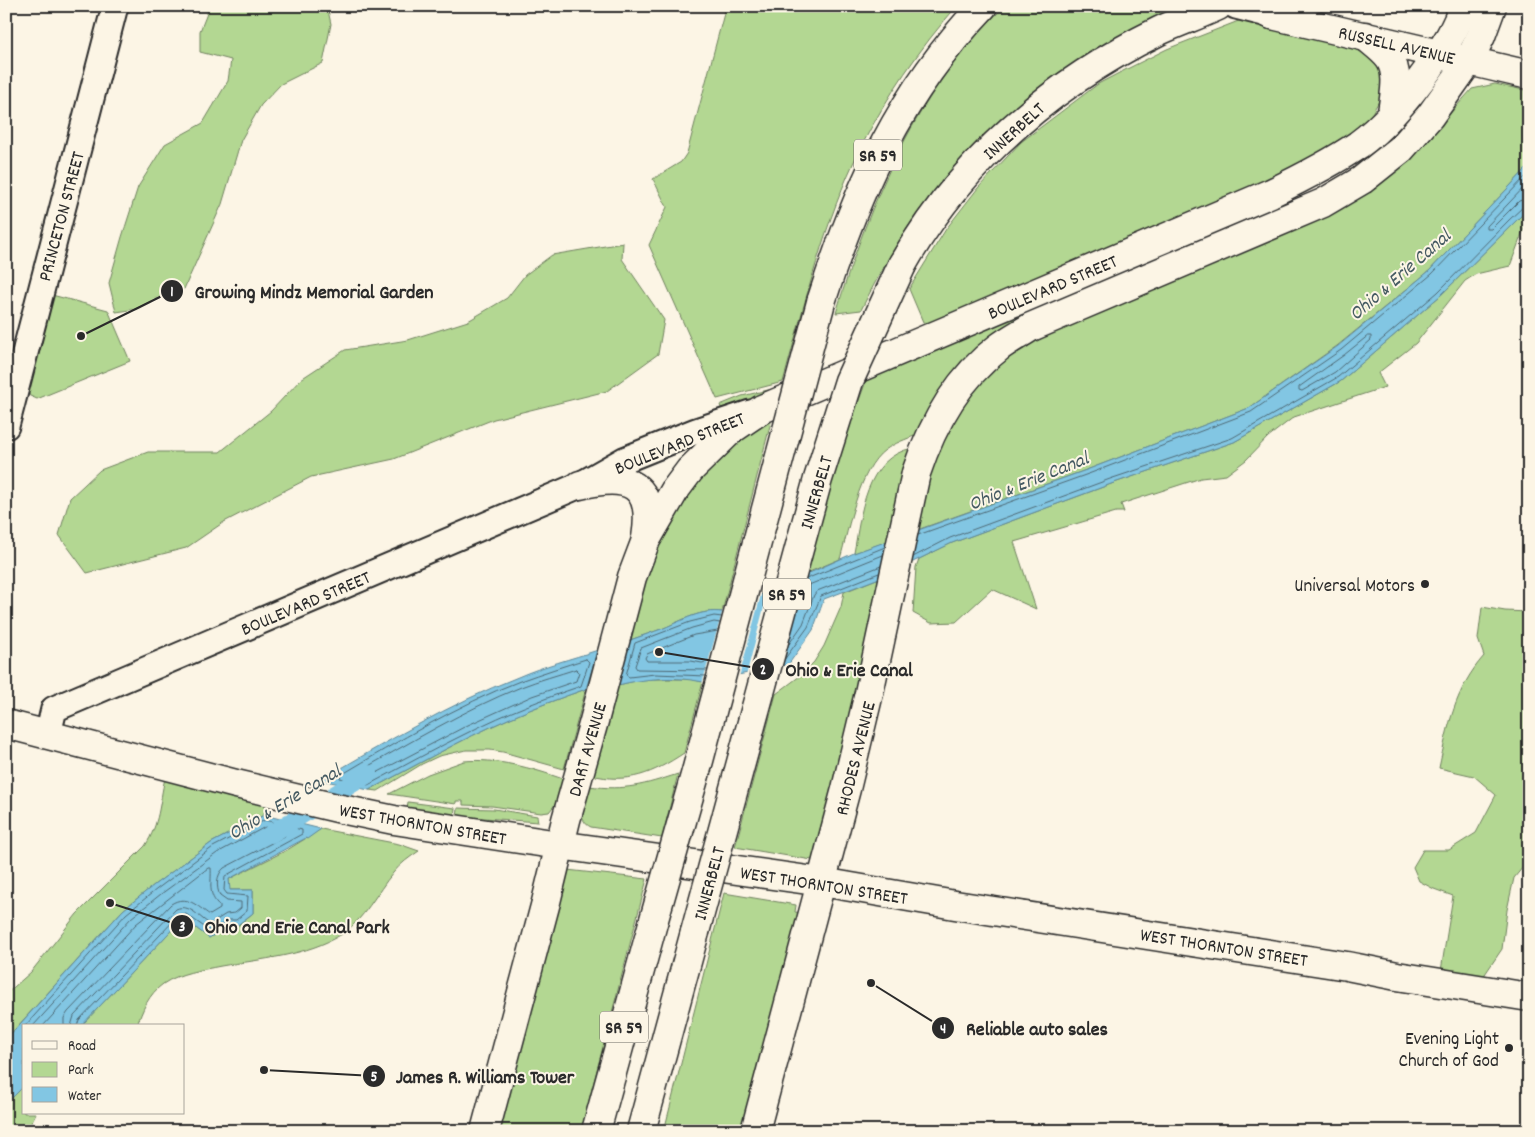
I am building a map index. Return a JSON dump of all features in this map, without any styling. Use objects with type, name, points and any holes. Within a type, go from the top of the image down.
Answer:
[{"type":"main road","name":"INNERBELT","points":[[641,1131],[821,470],[849,381],[902,265],[915,241],[940,206],[988,150],[1034,108],[1061,88],[1159,31],[1218,6]]},
{"type":"main road","name":"BOULEVARD STREET","points":[[762,409],[1270,193],[1318,170],[1359,144],[1415,89],[1440,54],[1463,6]]},
{"type":"main road","name":"BOULEVARD STREET","points":[[977,366],[998,348],[1031,327],[1323,202],[1362,180],[1401,149],[1430,116],[1469,61],[1482,36],[1492,6]]},
{"type":"main road","name":"RUSSELL AVENUE","points":[[1263,11],[1529,75]]},
{"type":"main road","name":"SR 59","points":[[596,1131],[697,768],[821,302],[840,246],[872,166],[914,92],[975,15]]},
{"type":"main road","points":[[1365,36],[1389,58],[1394,69],[1392,113]]},
{"type":"main road","name":"RHODES AVENUE","points":[[755,1131],[822,882],[869,693],[916,473],[926,442],[935,424],[950,400],[977,366]]},
{"type":"main road","name":"DART AVENUE","points":[[485,1131],[559,845],[626,600],[646,540],[675,490],[690,470],[731,430],[762,409]]},
{"type":"main road","name":"BOULEVARD STREET","points":[[580,485],[612,479],[635,486],[646,502],[648,525],[646,540]]},
{"type":"main road","name":"WEST THORNTON STREET","points":[[6,724],[236,784],[394,820],[822,882],[955,905],[1338,964],[1397,976],[1529,997]]},
{"type":"street","name":"PRINCETON STREET","points":[[6,426],[115,6]]},
{"type":"street","name":"RUSSELL AVENUE","points":[[1236,6],[1263,11]]},
{"type":"street","name":"BOULEVARD STREET","points":[[48,734],[54,709],[580,485],[624,460],[696,431],[762,409]]},
{"type":"green space","points":[[210,6],[327,6],[331,24],[323,63],[281,84],[261,105],[241,140],[222,204],[184,289],[155,299],[137,309],[116,312],[109,283],[138,187],[165,144],[203,123],[228,81],[231,60],[200,52],[200,31]]},
{"type":"green space","points":[[726,6],[957,6],[917,56],[893,91],[871,128],[848,175],[816,263],[783,382],[717,399],[649,245],[667,207],[653,179],[681,162],[687,153]]},
{"type":"green space","points":[[1005,6],[1165,6],[1175,9],[1091,53],[1051,79],[1009,113],[952,170],[923,206],[908,226],[861,310],[836,313],[849,271],[881,188],[922,109],[974,38]]},
{"type":"green space","points":[[1241,20],[1364,49],[1376,55],[1386,89],[1368,120],[1327,155],[936,326],[923,322],[909,289],[946,229],[978,188],[1021,142],[1098,84],[1167,49]]},
{"type":"green space","points":[[1495,84],[1529,91],[1529,166],[1429,271],[1337,346],[1249,408],[1089,469],[917,530],[926,473],[952,419],[991,368],[1051,333],[1337,211],[1382,183],[1413,155],[1472,89]]},
{"type":"green space","points":[[1529,208],[1529,221],[1526,223],[1510,266],[1476,274],[1465,281],[1416,343],[1378,373],[1385,387],[1294,417],[1268,437],[1246,460],[1226,475],[1201,478],[1121,504],[1124,512],[1116,512],[1014,542],[1036,609],[992,589],[956,622],[931,623],[913,613],[916,567],[919,559],[952,543],[1111,484],[1234,442],[1341,381],[1441,295]]},
{"type":"green space","points":[[623,243],[622,259],[664,320],[658,354],[607,391],[494,419],[394,459],[311,477],[224,522],[186,548],[87,573],[59,535],[70,498],[100,470],[148,452],[220,452],[271,411],[301,379],[345,350],[408,340],[468,321],[507,298],[525,275],[552,255]]},
{"type":"green space","points":[[52,295],[108,310],[130,361],[37,399],[30,396],[28,392]]},
{"type":"green space","points":[[1045,303],[1047,309],[917,435],[885,450],[876,459],[868,471],[856,500],[840,559],[807,573],[840,452],[869,373]]},
{"type":"green space","points":[[768,390],[777,390],[723,413],[720,405],[742,396]]},
{"type":"green space","points":[[772,418],[722,612],[714,611],[699,614],[630,640],[650,562],[665,528],[705,470],[748,430]]},
{"type":"green space","points":[[913,448],[889,541],[854,553],[863,505],[875,475],[885,463],[897,454]]},
{"type":"green space","points":[[882,577],[864,671],[812,860],[735,847],[776,694],[800,676],[814,662],[824,646],[841,607],[844,592]]},
{"type":"green space","points":[[1482,607],[1505,611],[1529,612],[1529,869],[1523,867],[1514,878],[1507,910],[1502,949],[1483,977],[1441,971],[1453,896],[1419,881],[1413,867],[1423,850],[1449,850],[1476,833],[1496,795],[1474,776],[1439,768],[1459,695],[1484,656],[1478,639]]},
{"type":"green space","points":[[690,679],[703,682],[684,753],[651,772],[629,778],[605,778],[591,775],[609,721],[618,685],[639,680]]},
{"type":"green space","points":[[586,689],[564,769],[503,752],[466,750],[439,756],[422,764],[378,791],[369,790],[490,727]]},
{"type":"green space","points":[[464,761],[501,762],[563,779],[557,802],[549,812],[541,813],[492,806],[463,805],[463,801],[456,801],[456,804],[389,794],[428,774]]},
{"type":"green space","points":[[678,774],[662,838],[591,827],[583,820],[582,809],[589,786],[613,788],[634,786]]},
{"type":"green space","points":[[165,778],[267,804],[264,815],[211,843],[123,910],[6,1039],[6,994],[31,972],[77,914],[145,846],[154,829]]},
{"type":"green space","points":[[408,802],[455,808],[454,815],[407,809]]},
{"type":"green space","points":[[458,808],[494,809],[537,816],[538,822],[457,816]]},
{"type":"green space","points":[[321,829],[399,844],[419,851],[396,870],[357,921],[342,934],[299,952],[190,972],[169,980],[150,997],[138,1024],[83,1024],[183,918],[209,938],[231,924],[236,927],[253,913],[253,890],[229,890],[229,879],[287,850]]},
{"type":"green space","points":[[567,870],[647,879],[581,1131],[495,1131]]},
{"type":"green space","points":[[724,893],[796,905],[795,912],[801,913],[743,1131],[664,1131]]},
{"type":"green space","points":[[22,1088],[22,1114],[36,1114],[27,1131],[6,1131],[6,1104]]},
{"type":"water","points":[[1529,166],[1529,208],[1441,295],[1341,381],[1234,442],[1111,484],[952,543],[882,577],[824,599],[813,630],[788,665],[703,682],[682,679],[660,679],[618,685],[630,640],[699,614],[714,611],[722,612],[854,553],[1089,469],[1249,408],[1338,346],[1429,271]]},
{"type":"water","points":[[598,650],[586,689],[490,727],[369,790],[321,780],[467,699],[528,673]]},
{"type":"water","points":[[264,815],[321,829],[307,839],[229,879],[230,890],[253,890],[253,913],[235,927],[231,924],[209,938],[183,918],[83,1024],[22,1024],[22,1088],[6,1104],[6,1039],[123,910],[211,843]]},
{"type":"pier","points":[[808,570],[781,669],[746,676],[769,588]]},
{"type":"pier","points":[[762,591],[739,677],[702,684],[723,609]]},
{"type":"waterway","name":"Ohio & Erie Canal","points":[[271,834],[368,774]]},
{"type":"place","name":"Growing Mindz Memorial Garden","points":[[81,336]]},
{"type":"place","name":"Universal Motors","points":[[1425,584]]},
{"type":"place","name":"Ohio & Erie Canal","points":[[659,652]]},
{"type":"place","name":"Ohio and Erie Canal Park","points":[[110,903]]},
{"type":"place","name":"Reliable auto sales","points":[[871,983]]},
{"type":"place","name":"Evening Light Church of God","points":[[1509,1048]]},
{"type":"place","name":"James R. Williams Tower","points":[[264,1070]]}]
